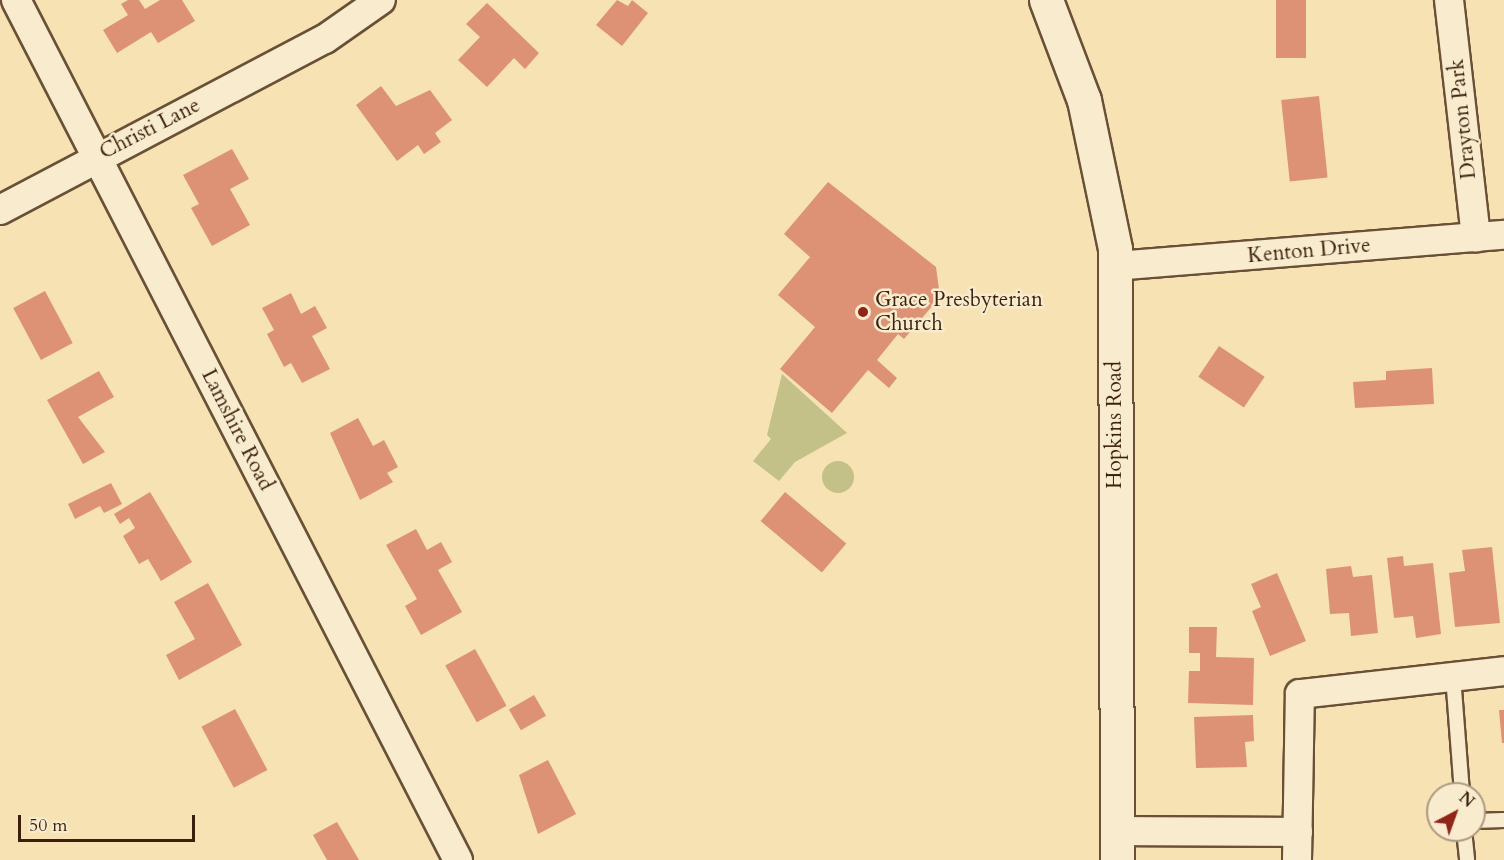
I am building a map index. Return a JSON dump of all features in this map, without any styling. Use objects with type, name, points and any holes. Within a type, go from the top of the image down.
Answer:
[{"type":"main road","name":"Hopkins Road","points":[[1046,0],[1084,100],[1115,266],[1117,845]]},
{"type":"street","name":"Lamshire Road","points":[[16,0],[458,860]]},
{"type":"street","name":"Christi Lane","points":[[0,210],[96,156],[302,51],[381,0]]},
{"type":"street","name":"Drayton Park","points":[[1449,0],[1476,237]]},
{"type":"street","name":"Kenton Drive","points":[[1115,266],[1504,235]]},
{"type":"street","points":[[1298,860],[1300,694],[1504,671]]},
{"type":"street","points":[[1117,845],[1298,832]]},
{"type":"lane","points":[[1453,676],[1461,782]]},
{"type":"lane","points":[[1486,821],[1504,820]]},
{"type":"lane","points":[[1465,842],[1467,860]]},
{"type":"shaded area","points":[[782,374],[847,433],[795,462],[779,481],[753,461],[771,439],[767,435]]},
{"type":"shaded area","points":[[838,461],[849,466],[854,477],[849,488],[838,493],[827,488],[822,477],[827,466]]},
{"type":"building","points":[[128,0],[139,0],[145,9],[160,0],[182,0],[195,21],[158,43],[151,32],[117,53],[103,30],[128,15],[121,4]]},
{"type":"building","points":[[617,0],[628,6],[632,0],[648,13],[622,46],[596,25]]},
{"type":"building","points":[[1276,0],[1306,0],[1306,58],[1276,58]]},
{"type":"building","points":[[487,3],[539,53],[525,69],[514,58],[487,87],[458,60],[480,37],[466,24]]},
{"type":"building","points":[[381,86],[396,106],[430,90],[452,120],[435,133],[441,142],[424,154],[418,145],[397,161],[356,105]]},
{"type":"building","points":[[1319,96],[1328,178],[1290,182],[1281,100]]},
{"type":"building","points":[[232,149],[249,179],[230,189],[250,225],[212,246],[191,208],[199,204],[183,175]]},
{"type":"building","name":"Grace Presbyterian Church","points":[[828,182],[936,267],[940,297],[904,339],[898,334],[877,360],[897,378],[889,388],[868,370],[832,413],[780,369],[815,327],[778,295],[810,257],[784,234]]},
{"type":"building","points":[[45,291],[73,343],[41,360],[13,308]]},
{"type":"building","points":[[291,293],[301,314],[315,306],[327,328],[312,336],[330,369],[302,383],[291,363],[284,367],[267,334],[274,330],[262,308]]},
{"type":"building","points":[[1219,346],[1265,377],[1244,407],[1198,377]]},
{"type":"building","points":[[1432,368],[1434,404],[1355,408],[1353,382],[1386,380],[1386,371]]},
{"type":"building","points":[[99,371],[114,397],[78,417],[105,452],[83,464],[47,400]]},
{"type":"building","points":[[358,418],[373,446],[384,440],[398,467],[387,473],[393,482],[360,500],[330,433]]},
{"type":"building","points":[[111,483],[122,504],[104,513],[100,506],[75,519],[68,504]]},
{"type":"building","points":[[150,492],[192,562],[161,581],[148,559],[139,564],[123,536],[135,528],[129,518],[120,524],[114,514]]},
{"type":"building","points":[[785,492],[846,543],[822,573],[761,521]]},
{"type":"building","points":[[416,529],[427,550],[441,542],[452,562],[438,570],[462,612],[421,635],[405,606],[417,599],[386,545]]},
{"type":"building","points":[[1492,547],[1500,623],[1455,627],[1449,573],[1465,571],[1462,550]]},
{"type":"building","points":[[1403,556],[1404,566],[1433,563],[1441,634],[1416,638],[1413,616],[1394,618],[1387,558]]},
{"type":"building","points":[[1351,566],[1353,577],[1372,575],[1378,633],[1351,636],[1349,613],[1330,614],[1326,569]]},
{"type":"building","points":[[1277,573],[1306,641],[1270,656],[1252,611],[1261,607],[1251,584]]},
{"type":"building","points":[[208,583],[242,645],[179,680],[166,655],[195,639],[174,602]]},
{"type":"building","points":[[1189,627],[1217,627],[1216,657],[1254,658],[1253,705],[1188,703],[1189,671],[1200,671],[1200,653],[1189,653]]},
{"type":"building","points":[[475,649],[507,706],[477,722],[445,665]]},
{"type":"building","points":[[534,695],[546,716],[521,730],[509,710]]},
{"type":"building","points":[[235,709],[267,770],[234,788],[201,727]]},
{"type":"building","points":[[1499,710],[1504,710],[1504,743],[1502,743]]},
{"type":"building","points":[[1253,715],[1254,741],[1245,742],[1247,767],[1196,768],[1194,717]]},
{"type":"building","points":[[548,760],[576,814],[538,834],[519,775]]},
{"type":"building","points":[[337,822],[359,860],[327,860],[313,835]]},
{"type":"place","name":"Grace Presbyterian Church","points":[[863,312]]}]
